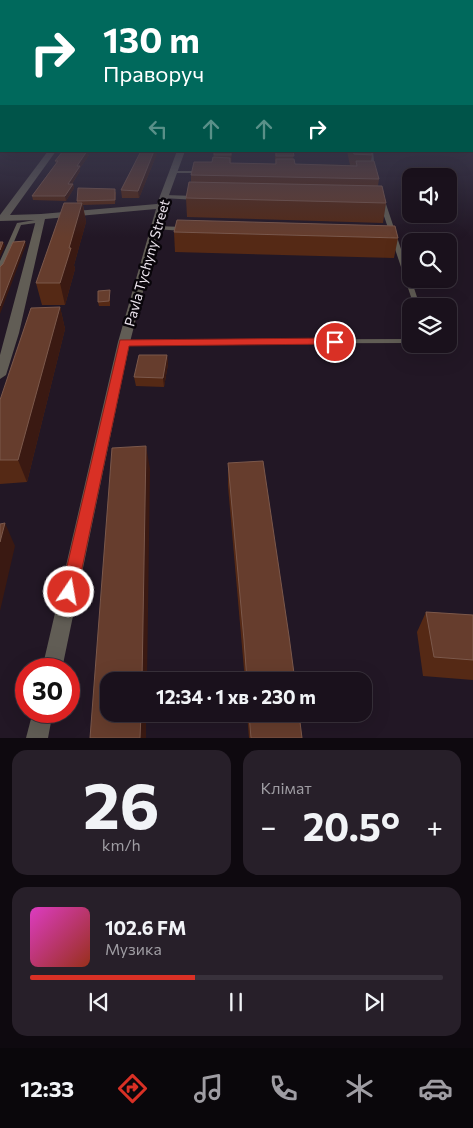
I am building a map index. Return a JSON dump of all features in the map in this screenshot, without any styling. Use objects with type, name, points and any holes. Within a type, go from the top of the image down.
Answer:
[{"type":"street","points":[[1,218],[39,168]]},
{"type":"street","name":"Pavla Tychyny Street","points":[[54,658],[124,342],[163,202],[175,168]]},
{"type":"street","points":[[1,218],[41,219],[163,202]]},
{"type":"street","points":[[0,375],[13,333],[41,219]]},
{"type":"street","points":[[37,738],[40,723]]},
{"type":"lane","points":[[373,168],[374,177]]},
{"type":"lane","points":[[174,172],[204,172]]},
{"type":"lane","points":[[379,193],[414,298]]},
{"type":"lane","points":[[163,202],[205,198]]},
{"type":"lane","points":[[372,202],[382,202]]},
{"type":"lane","points":[[0,268],[19,224],[41,219]]},
{"type":"lane","points":[[156,228],[195,229]]},
{"type":"lane","points":[[383,233],[393,233]]},
{"type":"lane","points":[[124,342],[402,341]]},
{"type":"building","points":[[52,168],[78,168],[68,184],[73,184],[65,196],[32,196]]},
{"type":"building","points":[[132,168],[147,168],[138,191],[121,190]]},
{"type":"building","points":[[193,168],[376,168],[379,179],[191,175]]},
{"type":"building","points":[[189,182],[382,186],[386,203],[186,198]]},
{"type":"building","points":[[78,188],[115,189],[115,200],[77,201]]},
{"type":"building","points":[[64,203],[82,203],[60,283],[36,283]]},
{"type":"building","points":[[177,220],[395,226],[398,238],[174,232]]},
{"type":"building","points":[[25,241],[0,306],[0,267],[13,242]]},
{"type":"building","points":[[110,290],[109,301],[98,302],[98,291]]},
{"type":"building","points":[[60,307],[18,460],[0,460],[0,400],[31,308]]},
{"type":"building","points":[[139,355],[167,355],[163,378],[134,377]]},
{"type":"building","points":[[146,446],[142,672],[100,672],[100,722],[141,722],[140,738],[90,738],[112,448]]},
{"type":"building","points":[[263,461],[294,672],[246,672],[228,463]]},
{"type":"building","points":[[5,523],[0,542],[0,524]]},
{"type":"building","points":[[426,612],[473,615],[473,660],[434,657]]},
{"type":"building","points":[[250,722],[300,722],[302,738],[251,738]]},
{"type":"route","points":[[69,592],[124,342],[335,342]]}]
